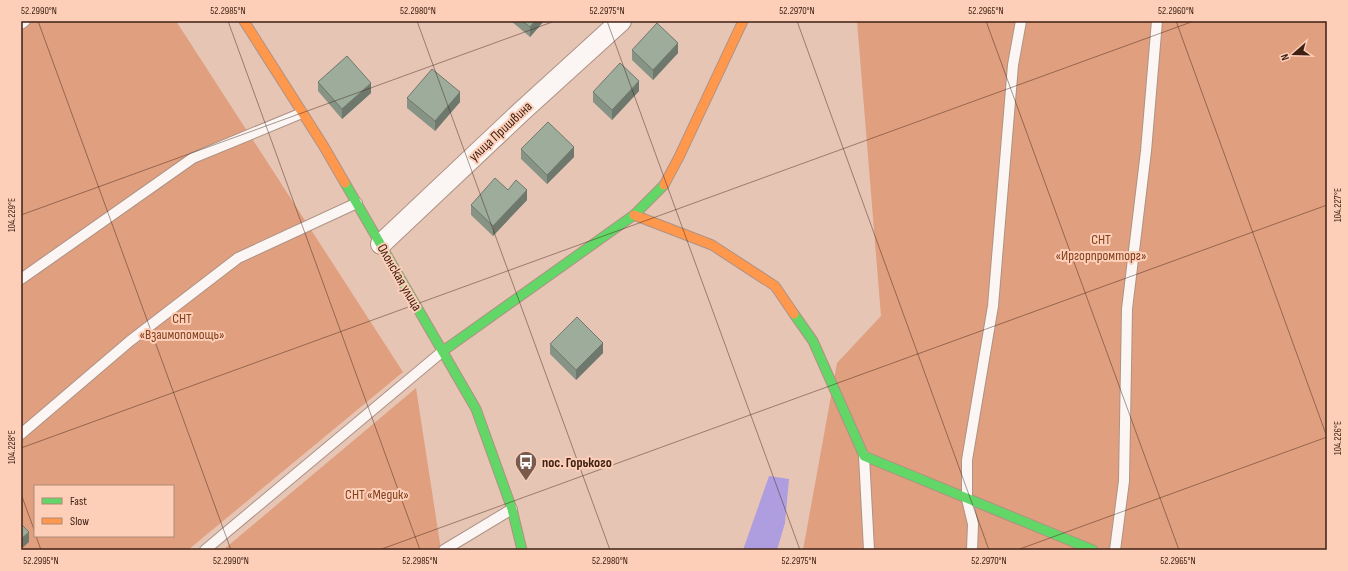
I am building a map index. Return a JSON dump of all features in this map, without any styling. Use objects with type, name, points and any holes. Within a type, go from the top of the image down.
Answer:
[{"type":"street","name":"Олонская улица","points":[[244,21],[357,203],[476,409],[512,509],[522,550]]},
{"type":"street","name":"улица Пришвина","points":[[381,244],[522,110],[621,21]]},
{"type":"street","points":[[443,351],[634,215],[664,185],[679,158],[743,21]]},
{"type":"street","points":[[634,215],[712,245],[775,286],[813,341],[864,456],[1093,550]]},
{"type":"lane","points":[[21,24],[25,21]]},
{"type":"lane","points":[[972,550],[974,524],[967,499],[967,460],[993,306],[1013,65],[1021,21]]},
{"type":"lane","points":[[1115,550],[1124,481],[1127,309],[1146,151],[1157,21]]},
{"type":"lane","points":[[21,279],[193,158],[302,113]]},
{"type":"lane","points":[[21,434],[130,341],[238,258],[357,203]]},
{"type":"lane","points":[[205,550],[443,351]]},
{"type":"lane","points":[[864,456],[869,550]]},
{"type":"lane","points":[[444,550],[512,509]]},
{"type":"green space","name":"СНТ «Взаимопомощь»","points":[[21,21],[176,21],[403,372],[188,550],[21,550]]},
{"type":"green space","name":"СНТ «Иргорпромторг»","points":[[857,21],[1327,21],[1327,550],[803,550],[837,363],[881,316]]},
{"type":"green space","name":"СНТ «Медик»","points":[[416,388],[441,550],[223,550]]},
{"type":"shaded area","points":[[769,476],[789,479],[785,523],[777,550],[743,550]]},
{"type":"building","points":[[522,21],[535,21],[530,27]]},
{"type":"building","points":[[657,23],[678,43],[653,70],[632,50]]},
{"type":"building","points":[[347,56],[371,83],[342,109],[318,82]]},
{"type":"building","points":[[620,63],[639,81],[612,110],[593,92]]},
{"type":"building","points":[[432,69],[460,92],[435,121],[407,98]]},
{"type":"building","points":[[548,122],[574,147],[547,175],[521,149]]},
{"type":"building","points":[[495,178],[508,190],[516,180],[527,190],[493,226],[471,205]]},
{"type":"building","points":[[577,317],[603,343],[576,370],[550,344]]},
{"type":"building","points":[[21,524],[29,532],[21,539]]},
{"type":"traffic: fast","points":[[345,183],[476,409],[512,509],[522,550]]},
{"type":"traffic: fast","points":[[443,351],[634,215],[664,185]]},
{"type":"traffic: fast","points":[[794,314],[813,341],[864,456],[1093,550]]},
{"type":"traffic: slow","points":[[244,21],[323,145],[345,183]]},
{"type":"traffic: slow","points":[[664,185],[679,157],[743,21]]},
{"type":"traffic: slow","points":[[634,215],[712,245],[775,286],[794,314]]},
{"type":"place","name":"пос. Горького","points":[[526,482]]}]
